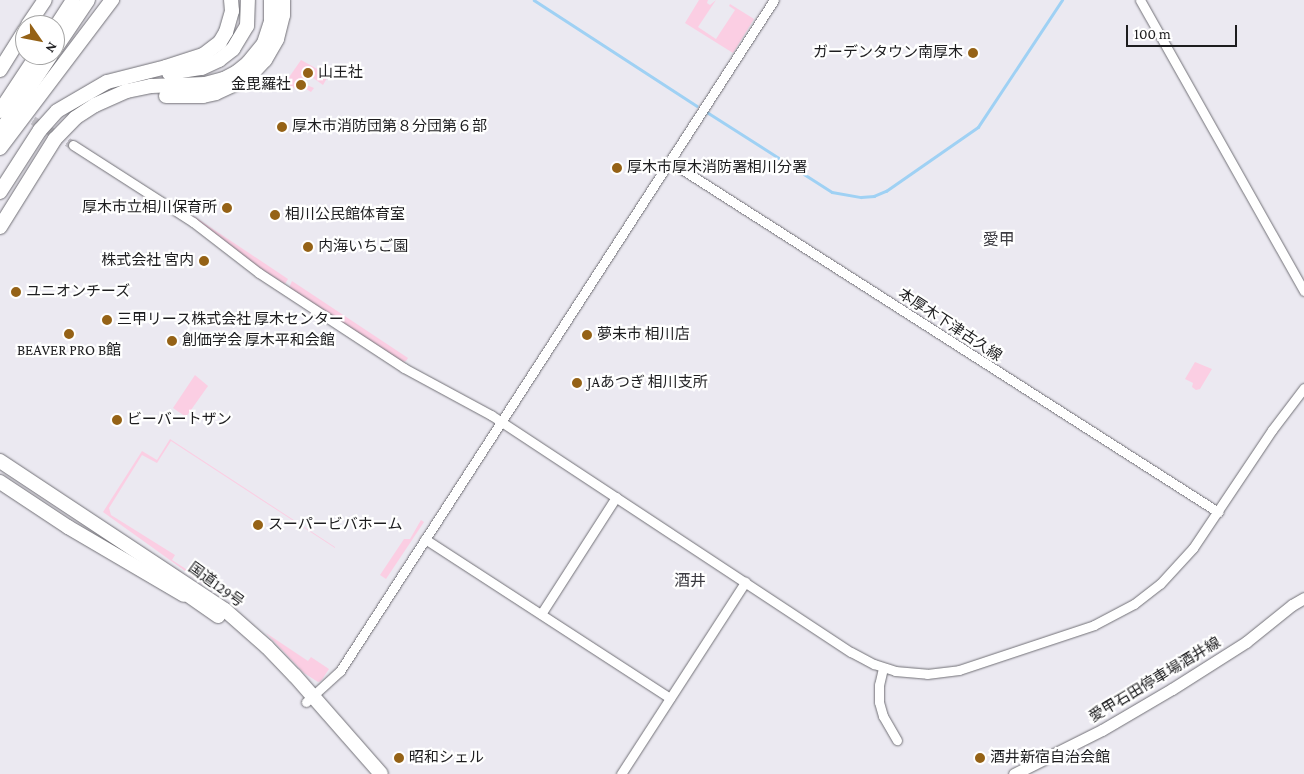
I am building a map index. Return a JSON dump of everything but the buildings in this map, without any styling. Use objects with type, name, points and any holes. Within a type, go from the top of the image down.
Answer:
[{"type":"highway","points":[[35,15],[45,0]]},
{"type":"highway","points":[[63,15],[73,0]]},
{"type":"highway","points":[[65,35],[88,0]]},
{"type":"highway","points":[[0,148],[112,0]]},
{"type":"highway","points":[[0,192],[40,130],[57,111],[92,89],[121,77],[192,59],[212,49],[226,32],[232,11],[231,0]]},
{"type":"highway","points":[[121,77],[191,70],[219,60],[234,50],[243,35],[248,17],[248,0]]},
{"type":"highway","points":[[0,227],[4,217],[63,130],[95,105],[111,97],[139,88],[205,84],[224,79],[237,72],[248,63],[264,43],[271,21],[271,0]]},
{"type":"highway","points":[[111,97],[139,94],[203,96],[238,84],[257,69],[272,50],[281,27],[283,0]]},
{"type":"highway","points":[[0,70],[15,46]]},
{"type":"highway","points":[[0,111],[30,65]]},
{"type":"highway","points":[[0,132],[44,65]]},
{"type":"highway","points":[[0,450],[44,478],[122,540]]},
{"type":"highway","name":"国道129号","points":[[0,461],[225,610],[266,646],[369,774]]},
{"type":"highway","name":"国道129号","points":[[0,471],[202,605],[260,653],[310,699],[381,774]]},
{"type":"highway","points":[[0,482],[68,527],[202,605]]},
{"type":"highway","points":[[0,494],[68,527]]},
{"type":"main road","name":"愛甲石田停車場酒井線","points":[[1014,774],[1102,730],[1189,679],[1246,642],[1304,598]]},
{"type":"street","points":[[310,699],[340,671],[774,0]]},
{"type":"street","points":[[1140,0],[1304,291]]},
{"type":"street","points":[[0,98],[33,120]]},
{"type":"street","points":[[73,145],[192,222],[253,269],[404,368],[460,396],[502,422],[851,652],[883,668],[927,674],[959,670],[1116,616],[1147,595],[1171,573],[1193,548],[1272,430],[1304,388]]},
{"type":"street","name":"本厚木下津古久線","points":[[669,161],[1218,512]]},
{"type":"street","points":[[541,614],[616,497]]},
{"type":"street","points":[[426,539],[670,698]]},
{"type":"street","points":[[621,774],[746,582]]},
{"type":"street","points":[[883,668],[879,685],[879,702],[883,716],[896,740]]},
{"type":"shaded area","points":[[699,0],[708,0],[707,3],[710,5],[716,0],[698,27],[716,39],[735,10],[729,6],[730,4],[754,19],[733,53],[685,23]]},
{"type":"shaded area","points":[[301,60],[321,71],[326,64],[333,68],[323,85],[309,75],[306,76],[304,84],[314,88],[311,92],[306,89],[299,91],[285,83]]},
{"type":"shaded area","points":[[189,213],[288,279],[285,284],[239,255]]},
{"type":"shaded area","points":[[292,281],[408,358],[406,361],[403,362],[289,288]]},
{"type":"shaded area","points":[[1195,362],[1212,369],[1200,389],[1196,390],[1192,387],[1193,383],[1185,379]]},
{"type":"shaded area","points":[[195,375],[208,386],[186,417],[173,408]]},
{"type":"shaded area","points":[[170,439],[335,548],[171,441],[157,463],[142,455],[109,508],[111,515],[175,555],[172,560],[206,582],[210,580],[212,585],[208,583],[206,586],[103,512],[142,451],[157,460]]},
{"type":"shaded area","points":[[421,520],[424,522],[386,579],[380,575],[404,539],[410,539]]},
{"type":"shaded area","points":[[266,633],[308,661],[311,657],[329,669],[321,681],[318,682],[304,673]]},
{"type":"waterway","points":[[534,0],[697,106]]},
{"type":"waterway","points":[[707,112],[832,192],[861,197],[874,196],[886,191],[978,127],[1062,0]]},
{"type":"tunnel","points":[[33,120],[73,145]]},
{"type":"place","name":"ガーデンタウン南厚木","points":[[973,53]]},
{"type":"place","name":"山王社","points":[[308,73]]},
{"type":"place","name":"金毘羅社","points":[[301,85]]},
{"type":"place","name":"厚木市消防団第８分団第６部","points":[[282,127]]},
{"type":"place","name":"厚木市厚木消防署相川分署","points":[[617,168]]},
{"type":"place","name":"厚木市立相川保育所","points":[[227,208]]},
{"type":"place","name":"相川公民館体育室","points":[[275,215]]},
{"type":"place","name":"内海いちご園","points":[[308,247]]},
{"type":"place","name":"株式会社 宮内","points":[[204,261]]},
{"type":"place","name":"ユニオンチーズ","points":[[16,292]]},
{"type":"place","name":"三甲リース株式会社 厚木センター","points":[[107,320]]},
{"type":"place","name":"BEAVER PRO B館","points":[[69,334]]},
{"type":"place","name":"夢未市 相川店","points":[[587,335]]},
{"type":"place","name":"創価学会 厚木平和会館","points":[[172,341]]},
{"type":"place","name":"JAあつぎ 相川支所","points":[[577,383]]},
{"type":"place","name":"ビーバートザン","points":[[117,420]]},
{"type":"place","name":"スーパービバホーム","points":[[258,525]]},
{"type":"place","name":"昭和シェル","points":[[399,758]]},
{"type":"place","name":"酒井新宿自治会館","points":[[980,758]]},
{"type":"district","name":"愛甲","points":[[999,240]]},
{"type":"district","name":"酒井","points":[[690,581]]}]
